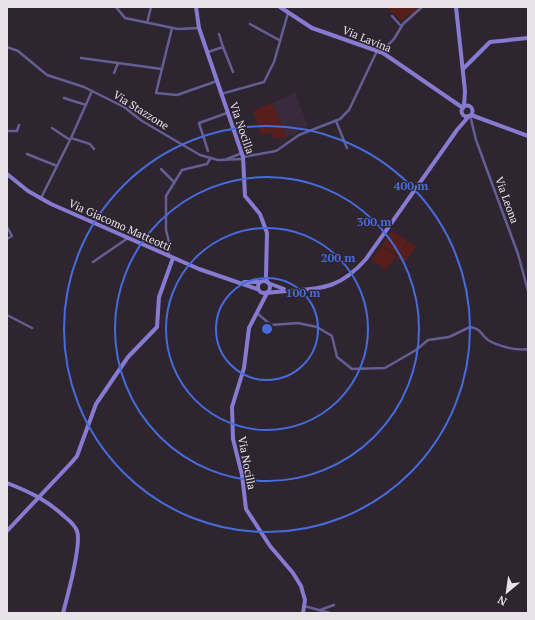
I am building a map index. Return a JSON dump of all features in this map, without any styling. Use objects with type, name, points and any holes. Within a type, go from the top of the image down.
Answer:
[{"type":"street","points":[[116,7],[125,18],[172,28],[199,28]]},
{"type":"street","points":[[147,23],[151,7]]},
{"type":"street","name":"Via Nocilla","points":[[196,7],[199,28],[243,156],[245,196],[260,214],[268,237],[266,276],[270,287],[249,328],[244,368],[232,407],[233,439],[242,475],[246,509],[270,546],[294,573],[304,593],[303,613]]},
{"type":"street","name":"Via Lavina","points":[[280,7],[312,28],[380,51],[463,107]]},
{"type":"street","points":[[226,160],[276,151],[299,135],[343,117],[349,110],[380,51],[391,43],[401,26],[422,7]]},
{"type":"street","points":[[456,7],[465,91],[462,121],[457,130]]},
{"type":"street","points":[[221,94],[264,82],[274,62],[288,12]]},
{"type":"street","points":[[392,16],[401,26]]},
{"type":"street","points":[[250,24],[279,40]]},
{"type":"street","points":[[172,28],[156,93],[177,95],[217,81]]},
{"type":"street","points":[[219,34],[233,72]]},
{"type":"street","points":[[463,69],[490,42],[528,38]]},
{"type":"street","name":"Via Stazzone","points":[[7,47],[18,51],[47,75],[92,91],[124,107],[142,121],[200,155],[210,159],[226,160],[243,156]]},
{"type":"street","points":[[207,52],[223,47]]},
{"type":"street","points":[[81,58],[162,69]]},
{"type":"street","points":[[114,73],[118,63]]},
{"type":"street","points":[[41,199],[71,139],[92,91]]},
{"type":"street","points":[[232,281],[268,283],[288,290],[313,290],[325,288],[337,283],[355,271],[366,259],[457,130],[470,115],[471,108],[465,91]]},
{"type":"street","points":[[64,98],[86,105]]},
{"type":"street","points":[[463,107],[471,108],[482,118]]},
{"type":"street","points":[[208,151],[199,123],[227,113]]},
{"type":"street","points":[[462,113],[465,116],[470,115],[482,118],[528,136]]},
{"type":"street","name":"Via Leona","points":[[470,115],[476,140],[518,254],[528,290]]},
{"type":"street","points":[[336,121],[347,148]]},
{"type":"street","points":[[7,132],[17,131],[20,125]]},
{"type":"street","points":[[52,128],[71,139],[90,144],[94,149]]},
{"type":"street","points":[[27,154],[57,166]]},
{"type":"street","points":[[168,255],[170,246],[166,230],[166,196],[183,169],[207,164],[210,159]]},
{"type":"street","points":[[161,170],[174,182]]},
{"type":"street","name":"Via Giacomo Matteotti","points":[[7,174],[41,199],[173,258],[258,291],[267,293],[288,290]]},
{"type":"street","points":[[7,227],[12,236],[7,239]]},
{"type":"street","points":[[93,262],[128,238]]},
{"type":"street","points":[[7,531],[77,456],[96,404],[128,357],[157,327],[159,296],[173,258]]},
{"type":"street","points":[[261,302],[258,291],[260,282],[266,276]]},
{"type":"street","points":[[256,313],[274,325],[310,324],[329,333],[334,339],[337,357],[352,369],[373,369],[389,366],[428,340],[449,337],[470,327],[479,330],[485,338],[493,342],[509,347],[528,349]]},
{"type":"street","points":[[7,314],[32,328]]},
{"type":"street","points":[[7,483],[40,497],[74,525],[78,534],[73,570],[63,613]]},
{"type":"street","points":[[320,610],[334,605]]},
{"type":"street","points":[[304,606],[330,613]]},
{"type":"shaded area","points":[[386,7],[420,7],[413,15],[408,14],[402,21]]},
{"type":"shaded area","points":[[295,93],[308,126],[298,130],[296,134],[286,137],[272,103]]},
{"type":"shaded area","points":[[272,103],[287,138],[274,138],[271,133],[261,135],[253,111]]},
{"type":"shaded area","points":[[392,231],[408,241],[398,255],[409,241],[416,246],[404,263],[396,258],[398,256],[382,245]]},
{"type":"shaded area","points":[[382,246],[396,256],[386,270],[371,260]]}]
